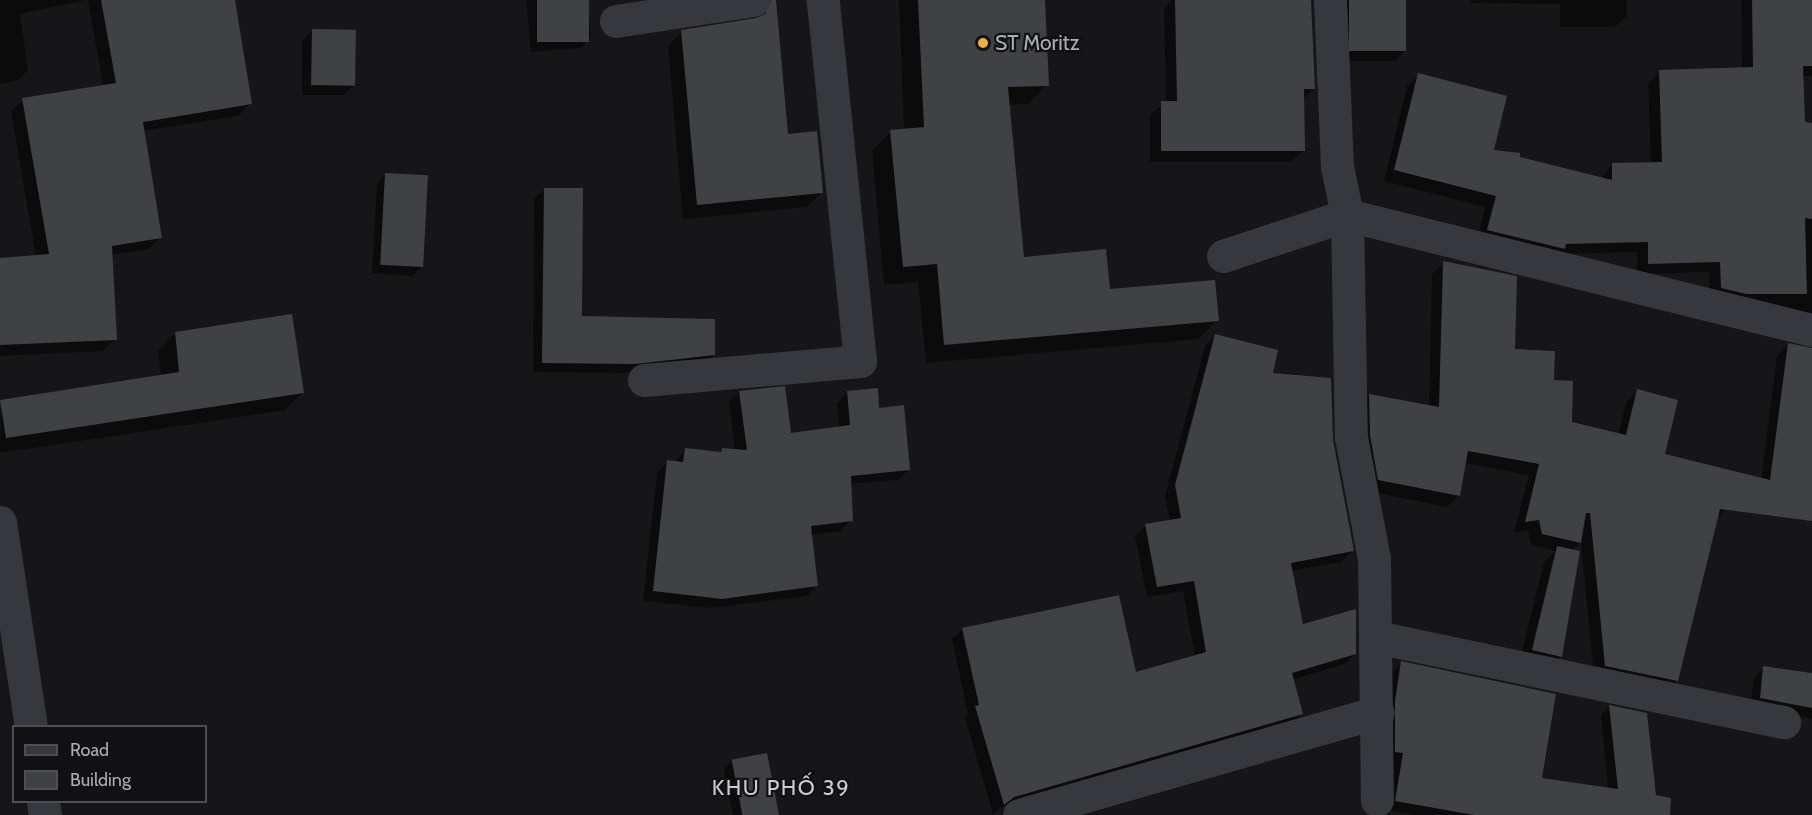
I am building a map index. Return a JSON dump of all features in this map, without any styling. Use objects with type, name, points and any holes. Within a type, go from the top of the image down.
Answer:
[{"type":"street","points":[[616,21],[753,0]]},
{"type":"street","points":[[644,380],[860,362],[823,0]]},
{"type":"street","points":[[1330,0],[1337,166],[1347,215],[1351,437],[1374,559],[1378,712],[1377,800]]},
{"type":"street","points":[[1223,256],[1347,215],[1812,330]]},
{"type":"street","points":[[0,522],[31,725]]},
{"type":"street","points":[[1376,637],[1784,722]]},
{"type":"street","points":[[1019,815],[1378,712]]},
{"type":"building","points":[[101,0],[235,0],[252,104],[143,122],[162,238],[112,246],[117,340],[0,345],[0,258],[49,254],[22,98],[116,83]]},
{"type":"building","points":[[537,0],[589,0],[589,42],[537,42]]},
{"type":"building","points":[[771,0],[776,0],[788,134],[817,131],[823,193],[697,205],[681,30],[756,18],[765,14]]},
{"type":"building","points":[[918,0],[1045,0],[1049,86],[1008,87],[1024,257],[1106,249],[1110,289],[1215,280],[1219,321],[944,345],[937,264],[903,267],[890,130],[924,127]]},
{"type":"building","points":[[1175,0],[1311,0],[1315,89],[1304,89],[1305,151],[1161,151],[1161,101],[1177,101]]},
{"type":"building","points":[[1349,0],[1406,0],[1406,51],[1349,51]]},
{"type":"building","points":[[1752,0],[1812,0],[1812,66],[1803,66],[1805,122],[1812,123],[1812,219],[1805,218],[1807,294],[1746,294],[1721,288],[1720,262],[1648,264],[1648,242],[1566,244],[1565,249],[1487,230],[1496,196],[1394,170],[1418,73],[1507,96],[1494,150],[1520,153],[1520,157],[1612,180],[1612,163],[1662,162],[1659,70],[1753,67]]},
{"type":"building","points":[[312,29],[356,30],[355,86],[311,85]]},
{"type":"building","points":[[385,173],[428,175],[423,267],[380,265]]},
{"type":"building","points":[[544,188],[583,188],[582,316],[715,319],[715,355],[635,364],[542,363]]},
{"type":"building","points":[[1443,261],[1517,276],[1515,349],[1555,351],[1554,380],[1573,381],[1572,422],[1626,435],[1637,389],[1678,400],[1665,454],[1770,480],[1788,343],[1812,348],[1812,521],[1720,509],[1678,681],[1605,666],[1590,513],[1586,513],[1581,543],[1542,534],[1539,520],[1525,522],[1539,464],[1468,451],[1460,496],[1378,480],[1370,435],[1369,394],[1439,407]]},
{"type":"building","points":[[292,314],[304,393],[6,438],[0,400],[179,372],[175,332]]},
{"type":"building","points":[[1215,334],[1278,350],[1273,373],[1331,378],[1333,440],[1354,551],[1291,563],[1303,624],[1356,609],[1356,654],[1292,673],[1303,714],[1014,797],[1004,805],[975,706],[979,705],[962,628],[1119,595],[1136,672],[1206,652],[1194,581],[1157,587],[1145,524],[1181,518],[1175,485]]},
{"type":"building","points":[[785,386],[791,433],[850,425],[847,391],[878,388],[879,408],[904,405],[910,470],[851,476],[853,521],[811,526],[818,586],[722,599],[653,591],[667,460],[683,462],[685,448],[721,452],[722,448],[747,450],[739,391]]},
{"type":"building","points":[[1557,546],[1580,551],[1562,657],[1532,650]]},
{"type":"building","points":[[1401,661],[1556,694],[1542,778],[1618,789],[1609,705],[1647,713],[1656,795],[1671,798],[1670,815],[1474,815],[1395,801],[1403,753],[1395,752],[1395,701]]},
{"type":"building","points":[[1763,666],[1812,673],[1812,708],[1760,698]]},
{"type":"building","points":[[767,753],[779,815],[742,815],[732,760]]},
{"type":"place","name":"ST Moritz","points":[[983,43]]},
{"type":"district","name":"KHU PHỐ 39","points":[[781,788]]}]
